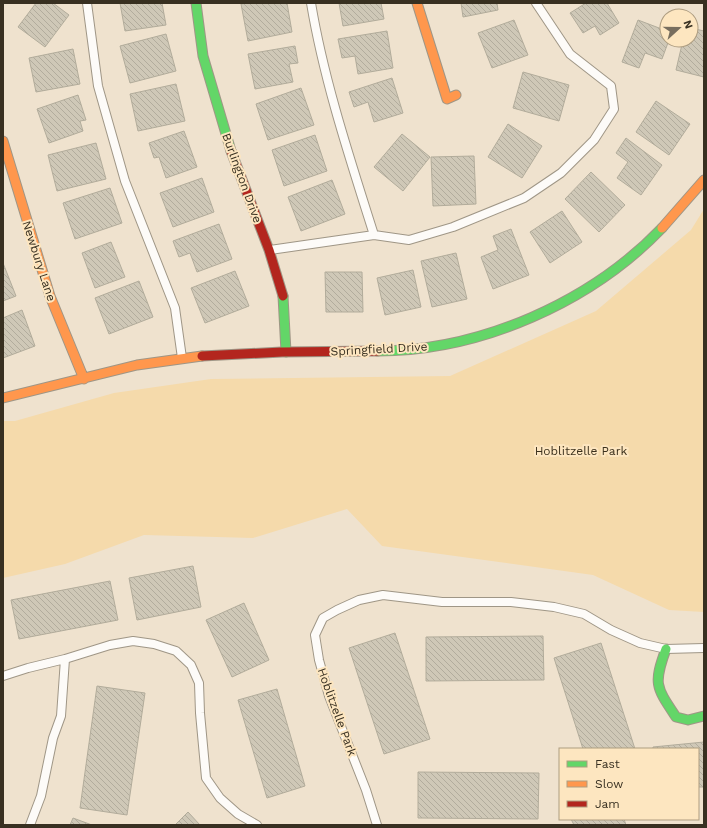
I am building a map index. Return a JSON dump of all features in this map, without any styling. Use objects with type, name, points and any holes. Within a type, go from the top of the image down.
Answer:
[{"type":"street","name":"Burlington Drive","points":[[196,3],[203,56],[230,149],[269,250],[284,296],[286,352]]},
{"type":"street","points":[[416,3],[447,99],[456,95]]},
{"type":"street","name":"Newbury Lane","points":[[3,141],[50,296],[84,379]]},
{"type":"street","name":"Springfield Drive","points":[[3,398],[142,364],[182,358],[286,352],[424,349],[478,337],[535,315],[586,290],[636,254],[674,216],[704,180]]},
{"type":"street","points":[[666,649],[657,674],[656,687],[676,717],[688,720],[704,716]]},
{"type":"lane","points":[[87,3],[98,86],[125,181],[175,308],[182,358]]},
{"type":"lane","points":[[311,3],[314,24],[345,145],[374,235]]},
{"type":"lane","points":[[269,250],[374,235],[409,240],[453,227],[524,198],[561,173],[594,140],[614,109],[611,86],[570,54],[536,3]]},
{"type":"lane","name":"Hoblitzelle Park","points":[[377,825],[366,790],[329,696],[319,660],[314,635],[324,618],[359,600],[383,595],[442,602],[511,602],[554,606],[584,614],[611,630],[640,643],[666,649],[704,648]]},
{"type":"lane","points":[[3,676],[110,645],[133,641],[154,644],[176,651],[191,665],[199,683],[200,714],[206,778],[220,798],[238,814],[257,825]]},
{"type":"lane","points":[[30,825],[41,796],[53,738],[61,716],[65,659]]},
{"type":"green space","name":"Hoblitzelle Park","points":[[704,209],[704,612],[669,610],[593,575],[382,546],[347,509],[253,538],[144,535],[65,564],[3,578],[3,421],[15,421],[114,393],[211,379],[450,376],[596,311],[691,230]]},
{"type":"building","points":[[36,3],[53,3],[69,15],[45,47],[18,27]]},
{"type":"building","points":[[120,3],[162,3],[166,25],[125,31]]},
{"type":"building","points":[[287,3],[292,32],[248,41],[241,4]]},
{"type":"building","points":[[339,3],[381,3],[384,19],[343,26]]},
{"type":"building","points":[[461,3],[497,3],[498,10],[463,17]]},
{"type":"building","points":[[586,3],[607,3],[619,23],[600,35],[595,26],[583,33],[570,13]]},
{"type":"building","points":[[514,20],[528,55],[492,68],[478,33]]},
{"type":"building","points":[[638,20],[659,28],[659,48],[666,48],[662,59],[645,53],[639,68],[622,62]]},
{"type":"building","points":[[699,30],[704,31],[704,77],[676,70],[681,48],[699,48]]},
{"type":"building","points":[[387,31],[393,68],[358,74],[355,56],[342,58],[338,39]]},
{"type":"building","points":[[166,34],[176,71],[130,83],[120,46]]},
{"type":"building","points":[[295,46],[298,63],[289,64],[293,82],[255,89],[248,54]]},
{"type":"building","points":[[73,49],[80,84],[36,92],[29,58]]},
{"type":"building","points":[[523,72],[569,85],[559,121],[513,108]]},
{"type":"building","points":[[392,78],[403,113],[374,122],[368,102],[354,107],[349,92]]},
{"type":"building","points":[[176,84],[185,121],[138,131],[130,94]]},
{"type":"building","points":[[301,88],[314,125],[268,140],[256,104]]},
{"type":"building","points":[[78,95],[86,120],[80,121],[83,131],[49,143],[37,109]]},
{"type":"building","points":[[656,101],[690,124],[669,155],[636,132]]},
{"type":"building","points":[[508,124],[542,146],[522,178],[488,157]]},
{"type":"building","points":[[184,131],[197,167],[166,178],[159,157],[154,158],[149,143]]},
{"type":"building","points":[[402,134],[430,157],[403,191],[374,167]]},
{"type":"building","points":[[315,135],[327,171],[284,186],[272,150]]},
{"type":"building","points":[[626,138],[662,165],[641,195],[617,178],[628,162],[616,153]]},
{"type":"building","points":[[96,143],[106,179],[57,191],[48,155]]},
{"type":"building","points":[[474,156],[476,204],[433,206],[431,157]]},
{"type":"building","points":[[591,172],[625,205],[599,232],[565,199]]},
{"type":"building","points":[[202,178],[214,212],[173,227],[160,193]]},
{"type":"building","points":[[332,180],[345,214],[301,231],[288,197]]},
{"type":"building","points":[[110,188],[122,223],[75,239],[63,203]]},
{"type":"building","points":[[562,211],[582,242],[550,263],[530,232]]},
{"type":"building","points":[[219,224],[232,259],[197,272],[190,253],[179,257],[173,241]]},
{"type":"building","points":[[511,229],[529,275],[493,289],[481,257],[498,250],[493,236]]},
{"type":"building","points":[[111,242],[125,277],[95,288],[82,253]]},
{"type":"building","points":[[456,253],[467,299],[432,307],[421,261]]},
{"type":"building","points":[[3,263],[16,296],[3,301]]},
{"type":"building","points":[[413,270],[421,307],[385,315],[377,278]]},
{"type":"building","points":[[235,271],[249,306],[205,323],[191,288]]},
{"type":"building","points":[[325,272],[362,272],[363,312],[326,312]]},
{"type":"building","points":[[139,281],[153,317],[109,334],[95,298]]},
{"type":"building","points":[[22,310],[35,346],[3,358],[3,318]]},
{"type":"building","points":[[193,566],[201,607],[137,620],[129,578]]},
{"type":"building","points":[[110,581],[118,620],[19,639],[11,600]]},
{"type":"building","points":[[244,603],[269,660],[232,677],[206,620]]},
{"type":"building","points":[[395,633],[430,739],[384,754],[349,648]]},
{"type":"building","points":[[543,636],[544,680],[426,681],[426,637]]},
{"type":"building","points":[[601,643],[635,748],[583,748],[554,658]]},
{"type":"building","points":[[97,686],[145,693],[127,815],[80,808]]},
{"type":"building","points":[[277,689],[305,786],[267,798],[238,700]]},
{"type":"building","points":[[704,742],[704,787],[699,787],[699,748],[653,747]]},
{"type":"building","points":[[418,772],[539,773],[538,819],[418,818]]},
{"type":"building","points":[[188,812],[200,825],[175,825]]},
{"type":"building","points":[[73,818],[92,825],[70,825]]},
{"type":"building","points":[[572,820],[624,820],[626,825],[574,825]]},
{"type":"traffic: fast","points":[[196,3],[203,56],[231,151]]},
{"type":"traffic: fast","points":[[378,351],[417,349],[456,342],[494,332],[532,317],[568,299],[602,278],[634,255],[662,228]]},
{"type":"traffic: fast","points":[[283,296],[286,352]]},
{"type":"traffic: fast","points":[[666,649],[658,678],[664,699],[676,717],[688,720],[704,716]]},
{"type":"traffic: slow","points":[[417,3],[447,99],[456,95]]},
{"type":"traffic: slow","points":[[3,141],[50,296],[84,379]]},
{"type":"traffic: slow","points":[[662,228],[704,180]]},
{"type":"traffic: slow","points":[[3,398],[137,365],[202,356]]},
{"type":"traffic: jam","points":[[231,151],[269,250],[283,296]]},
{"type":"traffic: jam","points":[[202,356],[282,352],[378,351]]}]
